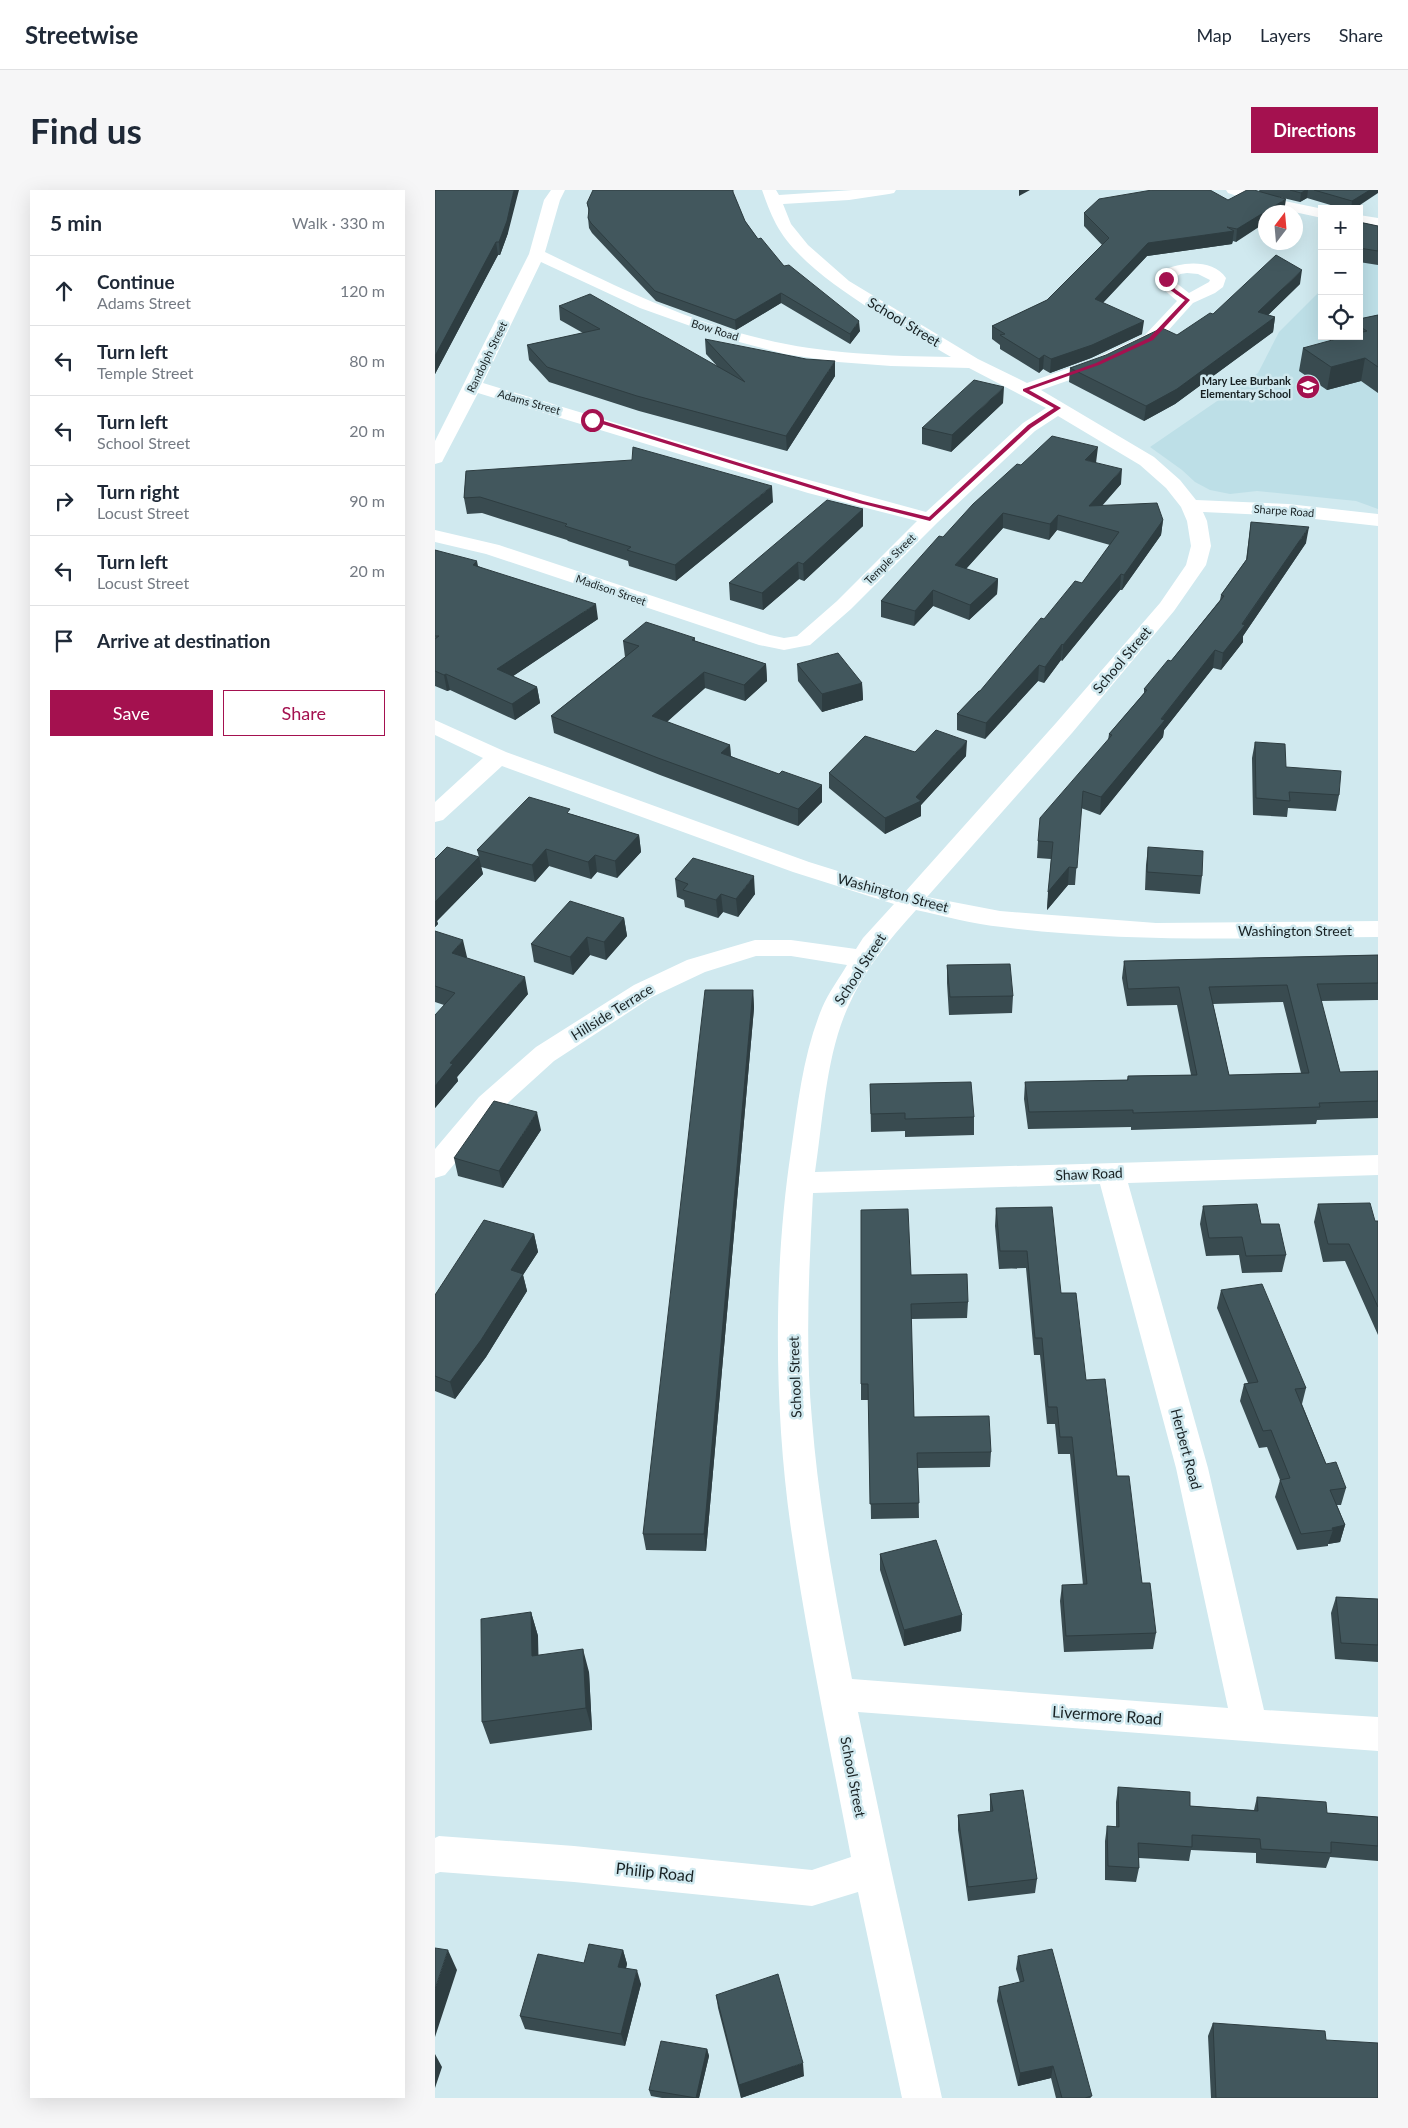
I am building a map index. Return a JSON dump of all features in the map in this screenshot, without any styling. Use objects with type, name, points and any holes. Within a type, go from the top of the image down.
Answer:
[{"type":"street","points":[[537,254],[552,200],[558,190]]},
{"type":"street","points":[[771,195],[849,195],[889,190]]},
{"type":"street","points":[[1233,190],[1272,203],[1318,212]]},
{"type":"street","name":"School Street","points":[[771,195],[784,225],[802,248],[825,269],[864,298],[972,363],[1058,408],[1147,462],[1173,484],[1190,506],[1197,521],[1201,546],[1196,565],[1167,607],[1064,728],[872,944],[835,1007],[817,1064],[800,1183],[793,1295],[796,1419],[807,1528],[837,1694],[872,1868],[922,2098]]},
{"type":"street","points":[[1363,221],[1378,223]]},
{"type":"street","name":"Bow Road","points":[[537,254],[650,308],[709,329],[761,344],[825,355],[900,362],[972,363]]},
{"type":"street","name":"Randolph Street","points":[[435,458],[473,386],[537,254]]},
{"type":"street","points":[[1025,390],[1097,364],[1151,339],[1187,300]]},
{"type":"street","name":"Adams Street","points":[[473,386],[592,420],[861,502],[930,519]]},
{"type":"street","name":"Temple Street","points":[[787,644],[803,641],[844,605],[930,519],[1029,426],[1058,408]]},
{"type":"street","name":"Sharpe Road","points":[[1190,506],[1288,510],[1378,520]]},
{"type":"street","name":"Madison Street","points":[[435,536],[492,549],[766,641],[787,644]]},
{"type":"street","name":"Washington Street","points":[[435,728],[498,757],[801,867],[909,901],[1000,919],[1096,928],[1156,931],[1378,930]]},
{"type":"street","points":[[435,815],[498,757]]},
{"type":"street","name":"Hillside Terrace","points":[[435,1168],[489,1104],[545,1054],[643,990],[696,966],[755,948],[791,948],[863,959]]},
{"type":"street","name":"Shaw Road","points":[[800,1183],[1378,1165]]},
{"type":"street","name":"Herbert Road","points":[[1111,1174],[1192,1468],[1250,1726]]},
{"type":"street","name":"Livermore Road","points":[[837,1694],[1378,1734]]},
{"type":"street","name":"Philip Road","points":[[435,1856],[439,1854],[574,1864],[812,1888],[872,1868]]},
{"type":"shaded area","name":"Mary Lee Burbank Elementary School","points":[[1363,261],[1378,264],[1378,509],[1356,501],[1257,491],[1230,494],[1210,490],[1195,482],[1150,447],[1258,373],[1279,332],[1318,293],[1318,340],[1363,340]]},
{"type":"building","points":[[435,190],[514,190],[507,221],[499,242],[496,242],[435,356]]},
{"type":"building","points":[[593,190],[733,190],[745,221],[758,239],[761,238],[784,266],[789,265],[859,321],[850,334],[781,293],[735,320],[655,291],[591,223],[588,218],[589,209],[587,203]]},
{"type":"building","points":[[1152,190],[1210,190],[1228,200],[1247,190],[1254,190],[1286,199],[1276,205],[1258,205],[1258,216],[1237,229],[1227,227],[1234,231],[1148,243],[1095,299],[1144,321],[1092,345],[1051,359],[1044,355],[1039,359],[1000,335],[1005,334],[992,326],[1047,300],[1109,238],[1084,213],[1099,199]]},
{"type":"building","points":[[1290,190],[1306,190],[1301,193]]},
{"type":"building","points":[[1314,190],[1370,190],[1352,201]]},
{"type":"building","points":[[1363,223],[1378,226],[1378,251],[1363,249]]},
{"type":"building","points":[[1276,255],[1302,270],[1258,312],[1275,317],[1177,389],[1146,406],[1070,368],[1106,355],[1162,328],[1177,335],[1210,313],[1213,314]]},
{"type":"building","points":[[590,294],[745,382],[705,339],[806,359],[835,361],[786,436],[637,396],[547,367],[527,345],[600,329],[559,306]]},
{"type":"building","points":[[1378,315],[1378,367],[1365,358],[1331,367],[1303,348],[1332,340],[1363,340],[1363,332],[1367,331],[1363,328],[1363,318]]},
{"type":"building","points":[[974,380],[1004,387],[952,435],[922,428]]},
{"type":"building","points":[[1052,436],[1098,447],[1085,460],[1122,469],[1089,506],[1157,503],[1163,520],[1124,575],[1121,574],[1045,667],[1039,665],[986,723],[957,714],[980,691],[1041,618],[1044,619],[1075,581],[1082,583],[1119,532],[1058,515],[1050,524],[1003,513],[955,565],[998,579],[970,605],[933,590],[915,611],[881,601],[939,536],[943,537],[973,504],[1017,464],[1021,465]]},
{"type":"building","points":[[633,447],[772,486],[675,565],[627,550],[631,547],[565,526],[567,524],[480,497],[464,498],[466,471],[632,460]]},
{"type":"building","points":[[827,500],[863,509],[803,564],[798,562],[762,593],[729,583]]},
{"type":"building","points":[[1251,522],[1309,527],[1242,624],[1245,625],[1223,653],[1215,650],[1161,719],[1165,720],[1101,797],[1083,791],[1077,868],[1069,867],[1048,892],[1053,842],[1038,841],[1040,818],[1112,735],[1109,734],[1147,690],[1144,689],[1168,660],[1171,661],[1224,596],[1221,595],[1247,559]]},
{"type":"building","points":[[435,550],[477,561],[473,565],[596,604],[497,669],[537,687],[512,704],[446,674],[435,671],[435,639],[439,636],[435,636]]},
{"type":"building","points":[[646,622],[695,638],[692,640],[766,664],[744,685],[704,672],[652,716],[730,745],[721,753],[779,774],[782,771],[822,785],[798,809],[658,758],[551,716],[639,646],[623,641]]},
{"type":"building","points":[[838,653],[862,683],[822,694],[797,664]]},
{"type":"building","points":[[936,730],[967,741],[916,797],[921,801],[885,818],[829,773],[865,736],[915,752]]},
{"type":"building","points":[[1255,742],[1285,744],[1286,767],[1341,771],[1339,795],[1289,792],[1290,801],[1256,798]]},
{"type":"building","points":[[529,797],[570,809],[567,813],[639,835],[615,861],[595,855],[588,862],[546,849],[532,865],[477,850]]},
{"type":"building","points":[[447,847],[479,857],[435,902],[435,859]]},
{"type":"building","points":[[1148,847],[1203,851],[1202,876],[1147,872]]},
{"type":"building","points":[[693,858],[754,876],[736,899],[721,894],[716,900],[683,890],[688,884],[675,879]]},
{"type":"building","points":[[570,901],[624,918],[604,942],[587,937],[570,957],[531,944]]},
{"type":"building","points":[[435,931],[463,940],[452,953],[525,977],[450,1063],[453,1064],[435,1086],[435,1015],[455,993],[435,986]]},
{"type":"building","points":[[1378,955],[1378,983],[1317,984],[1340,1072],[1378,1071],[1378,1101],[1319,1103],[1320,1107],[1200,1111],[1133,1113],[1133,1110],[1029,1112],[1025,1082],[1128,1080],[1128,1076],[1197,1075],[1179,987],[1128,989],[1124,961]],"holes":[[[1287,985],[1309,1073],[1229,1075],[1209,987]]]},
{"type":"building","points":[[1010,964],[1013,996],[950,997],[947,965]]},
{"type":"building","points":[[705,990],[753,990],[704,1534],[643,1534]]},
{"type":"building","points":[[971,1082],[974,1117],[905,1119],[905,1113],[871,1114],[870,1084]]},
{"type":"building","points":[[494,1101],[537,1112],[499,1171],[454,1158]]},
{"type":"building","points":[[1370,1203],[1375,1221],[1378,1221],[1378,1307],[1349,1244],[1328,1244],[1318,1204]]},
{"type":"building","points":[[1257,1204],[1261,1224],[1279,1224],[1286,1255],[1246,1256],[1242,1237],[1209,1238],[1203,1206]]},
{"type":"building","points":[[1052,1207],[1061,1293],[1076,1293],[1086,1380],[1105,1379],[1117,1476],[1129,1476],[1142,1583],[1150,1583],[1156,1633],[1066,1636],[1062,1585],[1087,1584],[1072,1437],[1060,1437],[1057,1407],[1048,1407],[1042,1338],[1035,1338],[1027,1251],[1000,1251],[996,1208]]},
{"type":"building","points":[[908,1209],[911,1275],[967,1274],[968,1302],[911,1304],[914,1417],[989,1416],[991,1452],[917,1453],[919,1503],[870,1504],[868,1384],[861,1384],[861,1210]]},
{"type":"building","points":[[484,1220],[534,1234],[511,1270],[523,1274],[481,1340],[450,1382],[435,1376],[435,1295]]},
{"type":"building","points":[[1262,1284],[1306,1388],[1295,1389],[1326,1464],[1336,1462],[1346,1488],[1330,1490],[1345,1525],[1332,1528],[1333,1530],[1301,1534],[1280,1480],[1290,1478],[1271,1430],[1263,1431],[1244,1384],[1258,1382],[1221,1290]]},
{"type":"building","points":[[936,1540],[962,1615],[904,1630],[880,1554]]},
{"type":"building","points":[[1336,1597],[1378,1599],[1378,1645],[1341,1643]]},
{"type":"building","points":[[531,1612],[532,1656],[583,1649],[586,1708],[482,1722],[481,1619]]},
{"type":"building","points":[[1118,1787],[1190,1792],[1190,1806],[1258,1811],[1257,1797],[1326,1802],[1327,1813],[1378,1817],[1378,1846],[1331,1842],[1331,1853],[1261,1849],[1260,1839],[1192,1835],[1192,1847],[1138,1843],[1139,1868],[1108,1866],[1107,1826],[1119,1827]]},
{"type":"building","points":[[1023,1790],[1037,1879],[968,1887],[958,1815],[993,1811],[990,1794]]},
{"type":"building","points":[[589,1944],[623,1950],[618,1967],[637,1970],[621,2034],[520,2016],[538,1954],[584,1963]]},
{"type":"building","points":[[435,1948],[448,1950],[435,1989]]},
{"type":"building","points":[[1052,1949],[1092,2096],[1085,2098],[1062,2098],[1053,2066],[1020,2073],[999,1987],[1024,1981],[1018,1956]]},
{"type":"building","points":[[778,1974],[803,2063],[739,2085],[716,1995]]},
{"type":"building","points":[[1213,2023],[1325,2031],[1326,2040],[1378,2043],[1378,2098],[1216,2098]]},
{"type":"building","points":[[661,2041],[707,2049],[696,2098],[649,2090]]},
{"type":"place","name":"Mary Lee Burbank Elementary School","points":[[1308,387]]},
{"type":"route","points":[[592,420],[861,502],[930,519],[1029,426],[1058,408],[1025,390],[1097,364],[1151,339],[1187,300],[1173,290],[1167,284],[1166,279]]}]
